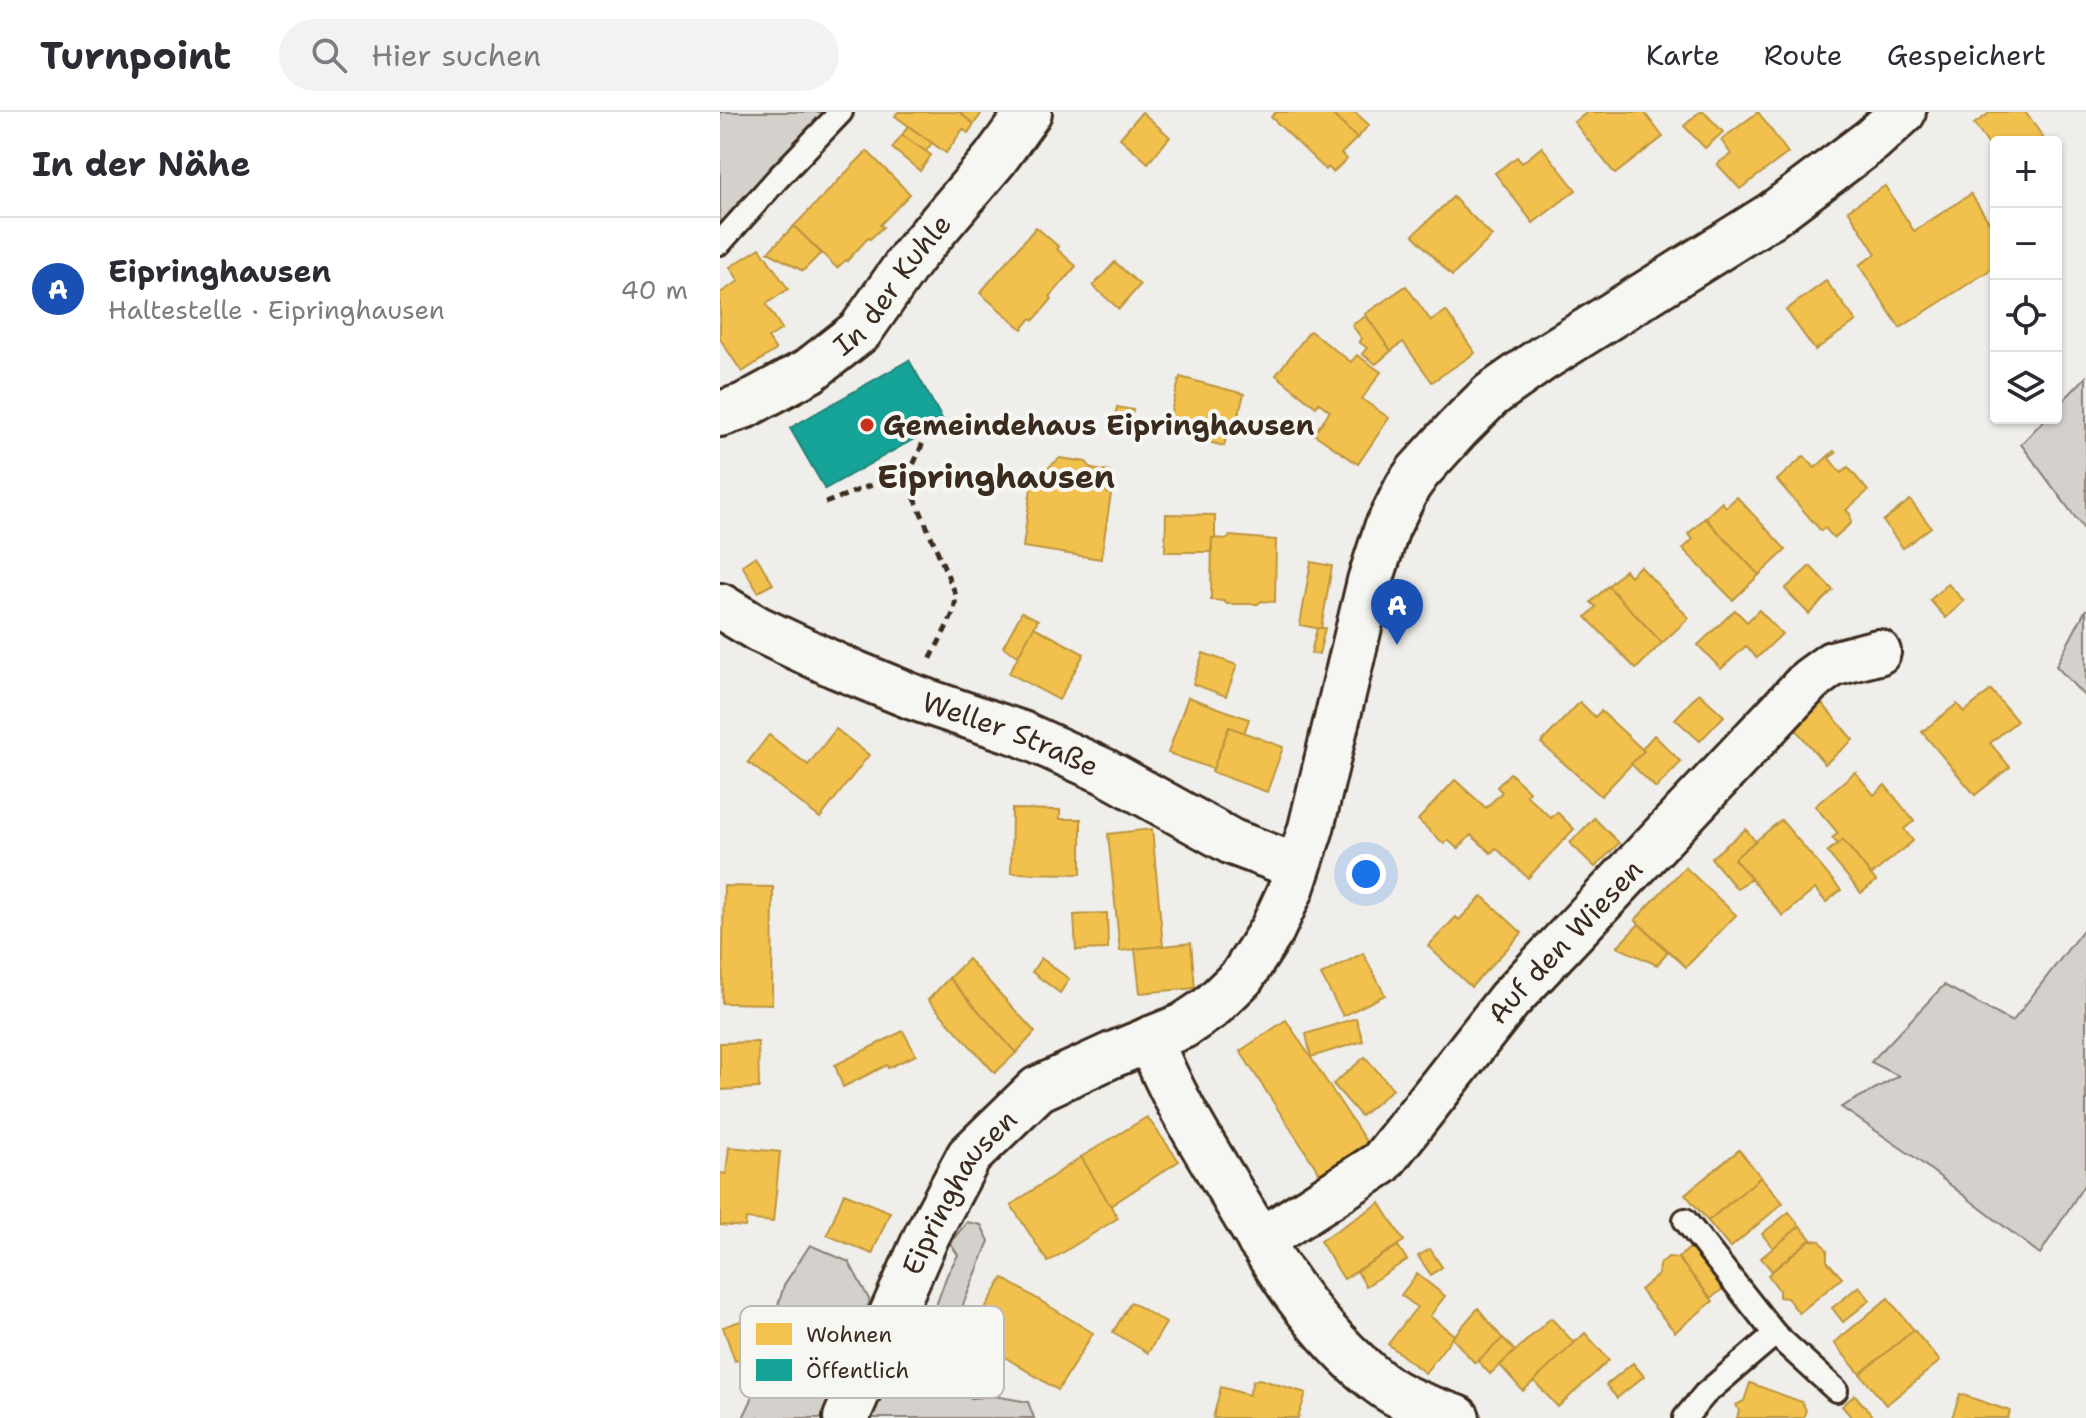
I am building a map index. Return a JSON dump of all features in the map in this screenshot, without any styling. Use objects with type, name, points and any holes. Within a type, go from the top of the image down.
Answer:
[{"type":"street","name":"In der Kuhle","points":[[720,414],[744,406],[809,371],[860,331],[912,257],[995,159],[1029,112]]},
{"type":"street","name":"Eipringhausen","points":[[896,1306],[927,1235],[969,1156],[1038,1089],[1199,1017],[1242,977],[1272,930],[1311,828],[1370,581],[1387,528],[1402,497],[1433,453],[1491,395],[1542,359],[1772,215],[1872,140],[1903,112]]},
{"type":"street","name":"Weller Straße","points":[[720,606],[758,629],[837,666],[913,697],[1035,740],[1104,771],[1232,842],[1298,867]]},
{"type":"street","name":"Auf den Wiesen","points":[[1260,1241],[1381,1163],[1509,1000],[1810,680],[1832,664],[1878,652]]},
{"type":"street","points":[[1150,1039],[1181,1109],[1260,1241],[1319,1325],[1382,1384],[1418,1404],[1457,1418]]},
{"type":"street","name":"Eipringhausen","points":[[846,1418],[855,1398]]},
{"type":"lane","points":[[720,243],[841,112]]},
{"type":"lane","points":[[1685,1220],[1775,1334],[1836,1390]]},
{"type":"lane","points":[[1685,1418],[1705,1394],[1775,1334]]},
{"type":"path","points":[[913,697],[954,612],[956,595],[911,489],[911,470],[928,431]]},
{"type":"path","points":[[825,503],[911,470]]},
{"type":"shaded area","points":[[720,112],[829,112],[720,231]]},
{"type":"shaded area","points":[[2086,377],[2086,532],[2021,444],[2040,424],[2062,424],[2062,402]]},
{"type":"shaded area","points":[[2086,609],[2086,698],[2056,666]]},
{"type":"shaded area","points":[[2086,926],[2086,1182],[2040,1254],[1914,1157],[1841,1107],[1899,1076],[1871,1062],[1944,985],[2012,1022]]},
{"type":"shaded area","points":[[967,1222],[981,1225],[989,1241],[962,1306],[936,1306],[958,1255],[950,1243]]},
{"type":"shaded area","points":[[810,1245],[849,1262],[870,1301],[868,1306],[778,1306],[784,1285]]},
{"type":"shaded area","points":[[752,1398],[1004,1398],[1028,1402],[1034,1418],[743,1418]]},
{"type":"building: Wohnen","points":[[898,112],[959,112],[974,124],[968,133],[963,129],[946,153],[895,116]]},
{"type":"building: Wohnen","points":[[959,112],[978,112],[981,114],[974,124]]},
{"type":"building: Wohnen","points":[[1142,112],[1170,137],[1148,163],[1120,138]]},
{"type":"building: Wohnen","points":[[1276,112],[1330,112],[1357,138],[1341,154],[1347,159],[1333,172],[1328,167],[1326,170],[1271,117]]},
{"type":"building: Wohnen","points":[[1330,112],[1355,112],[1369,125],[1357,138]]},
{"type":"building: Wohnen","points":[[1588,112],[1644,112],[1663,137],[1615,174],[1574,122]]},
{"type":"building: Wohnen","points":[[1699,112],[1704,112],[1723,132],[1705,148],[1684,126]]},
{"type":"building: Wohnen","points":[[1758,112],[1788,153],[1740,189],[1717,164],[1731,154],[1721,140]]},
{"type":"building: Wohnen","points":[[1991,112],[2025,112],[2042,136],[1990,136],[1990,147],[1974,124]]},
{"type":"building: Wohnen","points":[[908,126],[932,143],[925,152],[902,135]]},
{"type":"building: Wohnen","points":[[902,135],[931,155],[920,171],[892,148]]},
{"type":"building: Wohnen","points":[[1542,147],[1576,190],[1533,223],[1495,173],[1517,157],[1522,163]]},
{"type":"building: Wohnen","points":[[867,151],[910,194],[880,225],[883,227],[837,268],[794,226]]},
{"type":"building: Wohnen","points":[[1885,186],[1914,231],[1971,194],[1990,224],[1990,270],[1900,328],[1859,265],[1876,254],[1848,210]]},
{"type":"building: Wohnen","points":[[1453,197],[1492,236],[1452,276],[1413,235]]},
{"type":"building: Wohnen","points":[[794,226],[821,253],[803,271],[768,252]]},
{"type":"building: Wohnen","points":[[1036,227],[1076,266],[1034,320],[1031,318],[1022,329],[980,293]]},
{"type":"building: Wohnen","points":[[760,248],[788,289],[766,304],[782,329],[768,338],[776,350],[742,372],[720,339],[720,293],[739,281],[730,267]]},
{"type":"building: Wohnen","points":[[1115,262],[1140,285],[1119,309],[1093,286]]},
{"type":"building: Wohnen","points":[[1826,281],[1856,321],[1815,350],[1786,310]]},
{"type":"building: Wohnen","points":[[1406,286],[1431,321],[1446,311],[1475,353],[1432,382],[1403,342],[1391,351],[1365,314]]},
{"type":"building: Wohnen","points":[[1366,316],[1391,351],[1376,364],[1362,354],[1367,348],[1359,342],[1362,339],[1352,325]]},
{"type":"building: Wohnen","points":[[1310,331],[1351,362],[1357,355],[1381,372],[1362,399],[1389,418],[1358,464],[1314,434],[1330,411],[1319,403],[1316,407],[1276,375]]},
{"type":"building: Wohnen","points":[[1180,377],[1244,394],[1237,421],[1230,420],[1224,446],[1166,431]]},
{"type":"building: Wohnen","points":[[1117,407],[1133,410],[1129,429],[1113,425]]},
{"type":"building: Wohnen","points":[[1834,451],[1836,453],[1829,458],[1841,473],[1848,467],[1868,491],[1846,510],[1851,523],[1834,538],[1825,528],[1821,531],[1777,480],[1804,456],[1815,468]]},
{"type":"building: Wohnen","points":[[1060,458],[1086,462],[1092,469],[1110,472],[1107,493],[1111,494],[1101,559],[1023,547],[1032,480],[1046,482],[1049,467]]},
{"type":"building: Wohnen","points":[[1737,497],[1786,550],[1759,575],[1705,518],[1722,502],[1726,507]]},
{"type":"building: Wohnen","points":[[1910,500],[1931,527],[1903,548],[1883,521]]},
{"type":"building: Wohnen","points":[[1166,514],[1215,515],[1215,539],[1212,538],[1211,552],[1165,552]]},
{"type":"building: Wohnen","points":[[1705,518],[1759,575],[1733,600],[1683,549],[1693,539],[1688,534]]},
{"type":"building: Wohnen","points":[[1230,536],[1276,540],[1275,602],[1227,604],[1211,600],[1212,538],[1227,539]]},
{"type":"building: Wohnen","points":[[756,556],[773,584],[758,592],[742,565]]},
{"type":"building: Wohnen","points":[[1311,562],[1332,566],[1321,629],[1300,625]]},
{"type":"building: Wohnen","points":[[1640,566],[1689,618],[1662,643],[1608,586],[1625,570],[1630,576]]},
{"type":"building: Wohnen","points":[[1810,566],[1833,590],[1809,614],[1785,589]]},
{"type":"building: Wohnen","points":[[1948,584],[1964,601],[1946,618],[1930,600]]},
{"type":"building: Wohnen","points":[[1608,586],[1662,643],[1636,669],[1586,617],[1596,607],[1591,602]]},
{"type":"building: Wohnen","points":[[1735,610],[1747,622],[1759,610],[1782,634],[1757,658],[1746,646],[1721,669],[1698,645]]},
{"type":"building: Wohnen","points":[[1022,612],[1038,620],[1018,656],[1003,647]]},
{"type":"building: Wohnen","points":[[1034,627],[1084,654],[1059,700],[1009,673]]},
{"type":"building: Wohnen","points":[[1317,628],[1325,628],[1319,654],[1311,653]]},
{"type":"building: Wohnen","points":[[1203,653],[1237,665],[1226,696],[1193,684]]},
{"type":"building: Wohnen","points":[[1991,690],[2017,721],[1990,743],[2010,767],[1975,795],[1922,732],[1957,704],[1964,712]]},
{"type":"building: Wohnen","points":[[1699,693],[1724,716],[1700,741],[1675,719]]},
{"type":"building: Wohnen","points":[[1188,697],[1249,719],[1244,733],[1229,727],[1213,769],[1168,753]]},
{"type":"building: Wohnen","points":[[1820,701],[1853,740],[1825,764],[1792,725]]},
{"type":"building: Wohnen","points":[[1580,702],[1595,717],[1601,711],[1644,751],[1601,796],[1541,743]]},
{"type":"building: Wohnen","points":[[1229,727],[1283,747],[1267,792],[1212,772]]},
{"type":"building: Wohnen","points":[[836,729],[869,755],[820,818],[748,762],[769,735],[808,765]]},
{"type":"building: Wohnen","points":[[1654,735],[1681,762],[1656,788],[1631,764]]},
{"type":"building: Wohnen","points":[[1855,772],[1874,795],[1885,785],[1914,821],[1904,829],[1913,841],[1871,875],[1843,840],[1838,844],[1832,838],[1838,833],[1815,806]]},
{"type":"building: Wohnen","points":[[1510,773],[1529,791],[1526,795],[1551,818],[1557,812],[1574,829],[1528,878],[1496,848],[1491,853],[1471,835],[1458,849],[1448,840],[1444,844],[1418,820],[1455,780],[1486,808],[1502,792],[1497,787]]},
{"type":"building: Wohnen","points":[[1012,809],[1060,810],[1060,819],[1081,819],[1081,874],[1011,873]]},
{"type":"building: Wohnen","points":[[1594,818],[1619,843],[1595,867],[1570,843]]},
{"type":"building: Wohnen","points":[[1781,820],[1841,890],[1826,902],[1815,889],[1783,916],[1734,859]]},
{"type":"building: Wohnen","points":[[1152,829],[1163,946],[1120,951],[1108,834]]},
{"type":"building: Wohnen","points":[[1746,829],[1755,841],[1734,859],[1751,878],[1737,889],[1711,858]]},
{"type":"building: Wohnen","points":[[1843,840],[1876,881],[1861,893],[1827,852]]},
{"type":"building: Wohnen","points":[[1685,867],[1736,915],[1686,967],[1635,920]]},
{"type":"building: Wohnen","points":[[724,886],[773,887],[772,1004],[722,1003]]},
{"type":"building: Wohnen","points":[[1482,896],[1522,933],[1471,987],[1428,946]]},
{"type":"building: Wohnen","points":[[1107,913],[1108,949],[1076,950],[1074,915]]},
{"type":"building: Wohnen","points":[[1639,924],[1668,952],[1657,965],[1617,947]]},
{"type":"building: Wohnen","points":[[1191,943],[1195,988],[1140,993],[1135,949]]},
{"type":"building: Wohnen","points":[[1363,953],[1385,995],[1343,1016],[1321,975]]},
{"type":"building: Wohnen","points":[[1041,958],[1069,979],[1060,993],[1032,972]]},
{"type":"building: Wohnen","points":[[968,959],[1035,1032],[1016,1053],[949,978]]},
{"type":"building: Wohnen","points":[[949,978],[1016,1053],[995,1073],[928,1000]]},
{"type":"building: Wohnen","points":[[1356,1018],[1363,1041],[1311,1057],[1306,1034]]},
{"type":"building: Wohnen","points":[[1286,1020],[1369,1146],[1322,1177],[1240,1051]]},
{"type":"building: Wohnen","points":[[903,1031],[916,1055],[888,1068],[887,1065],[843,1087],[835,1065]]},
{"type":"building: Wohnen","points":[[758,1042],[759,1088],[720,1090],[720,1043]]},
{"type":"building: Wohnen","points":[[1365,1057],[1393,1089],[1361,1116],[1333,1084]]},
{"type":"building: Wohnen","points":[[1147,1117],[1179,1161],[1110,1206],[1081,1157]]},
{"type":"building: Wohnen","points":[[729,1147],[780,1152],[773,1222],[746,1219],[745,1227],[720,1225],[720,1173],[726,1174]]},
{"type":"building: Wohnen","points":[[1739,1150],[1761,1177],[1708,1221],[1685,1194]]},
{"type":"building: Wohnen","points":[[1081,1157],[1118,1218],[1048,1262],[1011,1205]]},
{"type":"building: Wohnen","points":[[1761,1177],[1783,1203],[1730,1248],[1708,1221]]},
{"type":"building: Wohnen","points":[[844,1193],[890,1212],[872,1254],[827,1235]]},
{"type":"building: Wohnen","points":[[1380,1203],[1404,1241],[1344,1279],[1320,1241]]},
{"type":"building: Wohnen","points":[[1789,1212],[1800,1226],[1773,1248],[1762,1234]]},
{"type":"building: Wohnen","points":[[1800,1226],[1811,1239],[1772,1271],[1761,1258]]},
{"type":"building: Wohnen","points":[[1810,1240],[1820,1241],[1827,1250],[1827,1261],[1842,1278],[1799,1313],[1787,1298],[1779,1297],[1779,1290],[1768,1275]]},
{"type":"building: Wohnen","points":[[1398,1246],[1407,1260],[1366,1286],[1357,1271]]},
{"type":"building: Wohnen","points":[[1691,1247],[1724,1288],[1711,1298],[1678,1258]]},
{"type":"building: Wohnen","points":[[1430,1249],[1442,1267],[1431,1275],[1418,1256]]},
{"type":"building: Wohnen","points":[[1668,1257],[1678,1258],[1713,1301],[1675,1332],[1640,1290],[1658,1275],[1659,1265]]},
{"type":"building: Wohnen","points":[[1417,1274],[1445,1296],[1430,1316],[1454,1335],[1425,1373],[1388,1344],[1417,1307],[1401,1295]]},
{"type":"building: Wohnen","points":[[1003,1278],[1093,1333],[1058,1390],[1004,1357],[1004,1306],[986,1306]]},
{"type":"building: Wohnen","points":[[1859,1286],[1870,1300],[1843,1322],[1832,1308]]},
{"type":"building: Wohnen","points":[[1888,1298],[1914,1330],[1860,1374],[1834,1343]]},
{"type":"building: Wohnen","points":[[1131,1302],[1166,1323],[1148,1353],[1113,1332]]},
{"type":"building: Wohnen","points":[[1478,1308],[1503,1339],[1475,1363],[1452,1338]]},
{"type":"building: Wohnen","points":[[1551,1318],[1575,1344],[1523,1391],[1500,1365]]},
{"type":"building: Wohnen","points":[[740,1321],[740,1359],[735,1361],[723,1327]]},
{"type":"building: Wohnen","points":[[1914,1330],[1940,1361],[1886,1405],[1860,1374]]},
{"type":"building: Wohnen","points":[[1585,1333],[1609,1360],[1558,1407],[1534,1381]]},
{"type":"building: Wohnen","points":[[1503,1338],[1515,1351],[1490,1374],[1478,1361]]},
{"type":"building: Wohnen","points":[[1633,1363],[1644,1376],[1617,1398],[1606,1385]]},
{"type":"building: Wohnen","points":[[1259,1379],[1306,1393],[1298,1418],[1213,1418],[1221,1387],[1249,1395],[1253,1381]]},
{"type":"building: Wohnen","points":[[1750,1383],[1802,1402],[1806,1410],[1803,1418],[1737,1418],[1739,1411],[1736,1405],[1744,1401]]},
{"type":"building: Wohnen","points":[[1960,1394],[2010,1411],[2008,1418],[1952,1418]]},
{"type":"building: Wohnen","points":[[1855,1395],[1874,1418],[1852,1418],[1842,1406]]},
{"type":"building: Öffentlich","name":"Gemeindehaus Eipringhausen","points":[[909,360],[944,422],[825,489],[790,428]]},
{"type":"place","name":"Gemeindehaus Eipringhausen","points":[[867,425]]},
{"type":"place","name":"Eipringhausen","points":[[1397,645]]},
{"type":"district","name":"Eipringhausen","points":[[996,476]]}]
